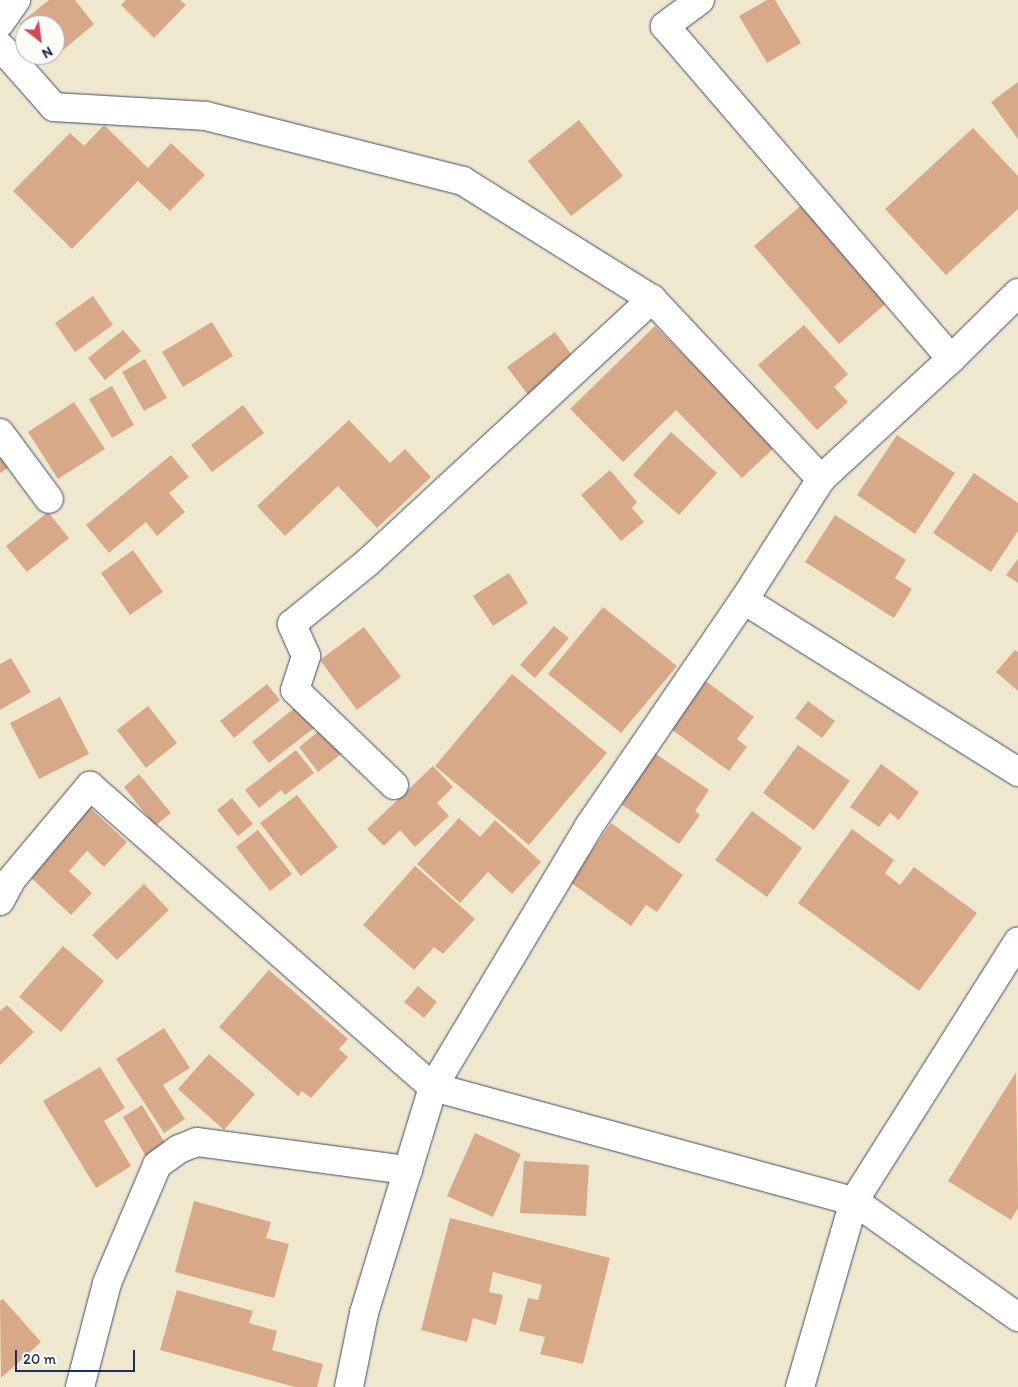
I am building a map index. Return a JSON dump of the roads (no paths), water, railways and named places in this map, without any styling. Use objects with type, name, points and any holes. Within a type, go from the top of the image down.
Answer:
[{"type":"street","points":[[0,23],[16,0]]},
{"type":"street","points":[[700,0],[665,26],[951,359]]},
{"type":"street","points":[[0,46],[54,107],[206,116],[463,181],[652,299],[821,479]]},
{"type":"street","points":[[349,1387],[364,1313],[433,1087],[589,826],[744,600],[821,479],[951,359],[1018,293]]},
{"type":"street","points":[[394,785],[294,690],[306,656],[292,624],[368,562],[652,299]]},
{"type":"street","points":[[0,433],[49,499]]},
{"type":"street","points":[[744,600],[1018,772]]},
{"type":"street","points":[[0,901],[12,880],[90,786],[433,1087],[854,1201],[1018,1317]]},
{"type":"street","points":[[800,1387],[854,1201],[1018,942]]},
{"type":"street","points":[[80,1387],[107,1283],[157,1165],[179,1149],[198,1142],[408,1170]]}]
